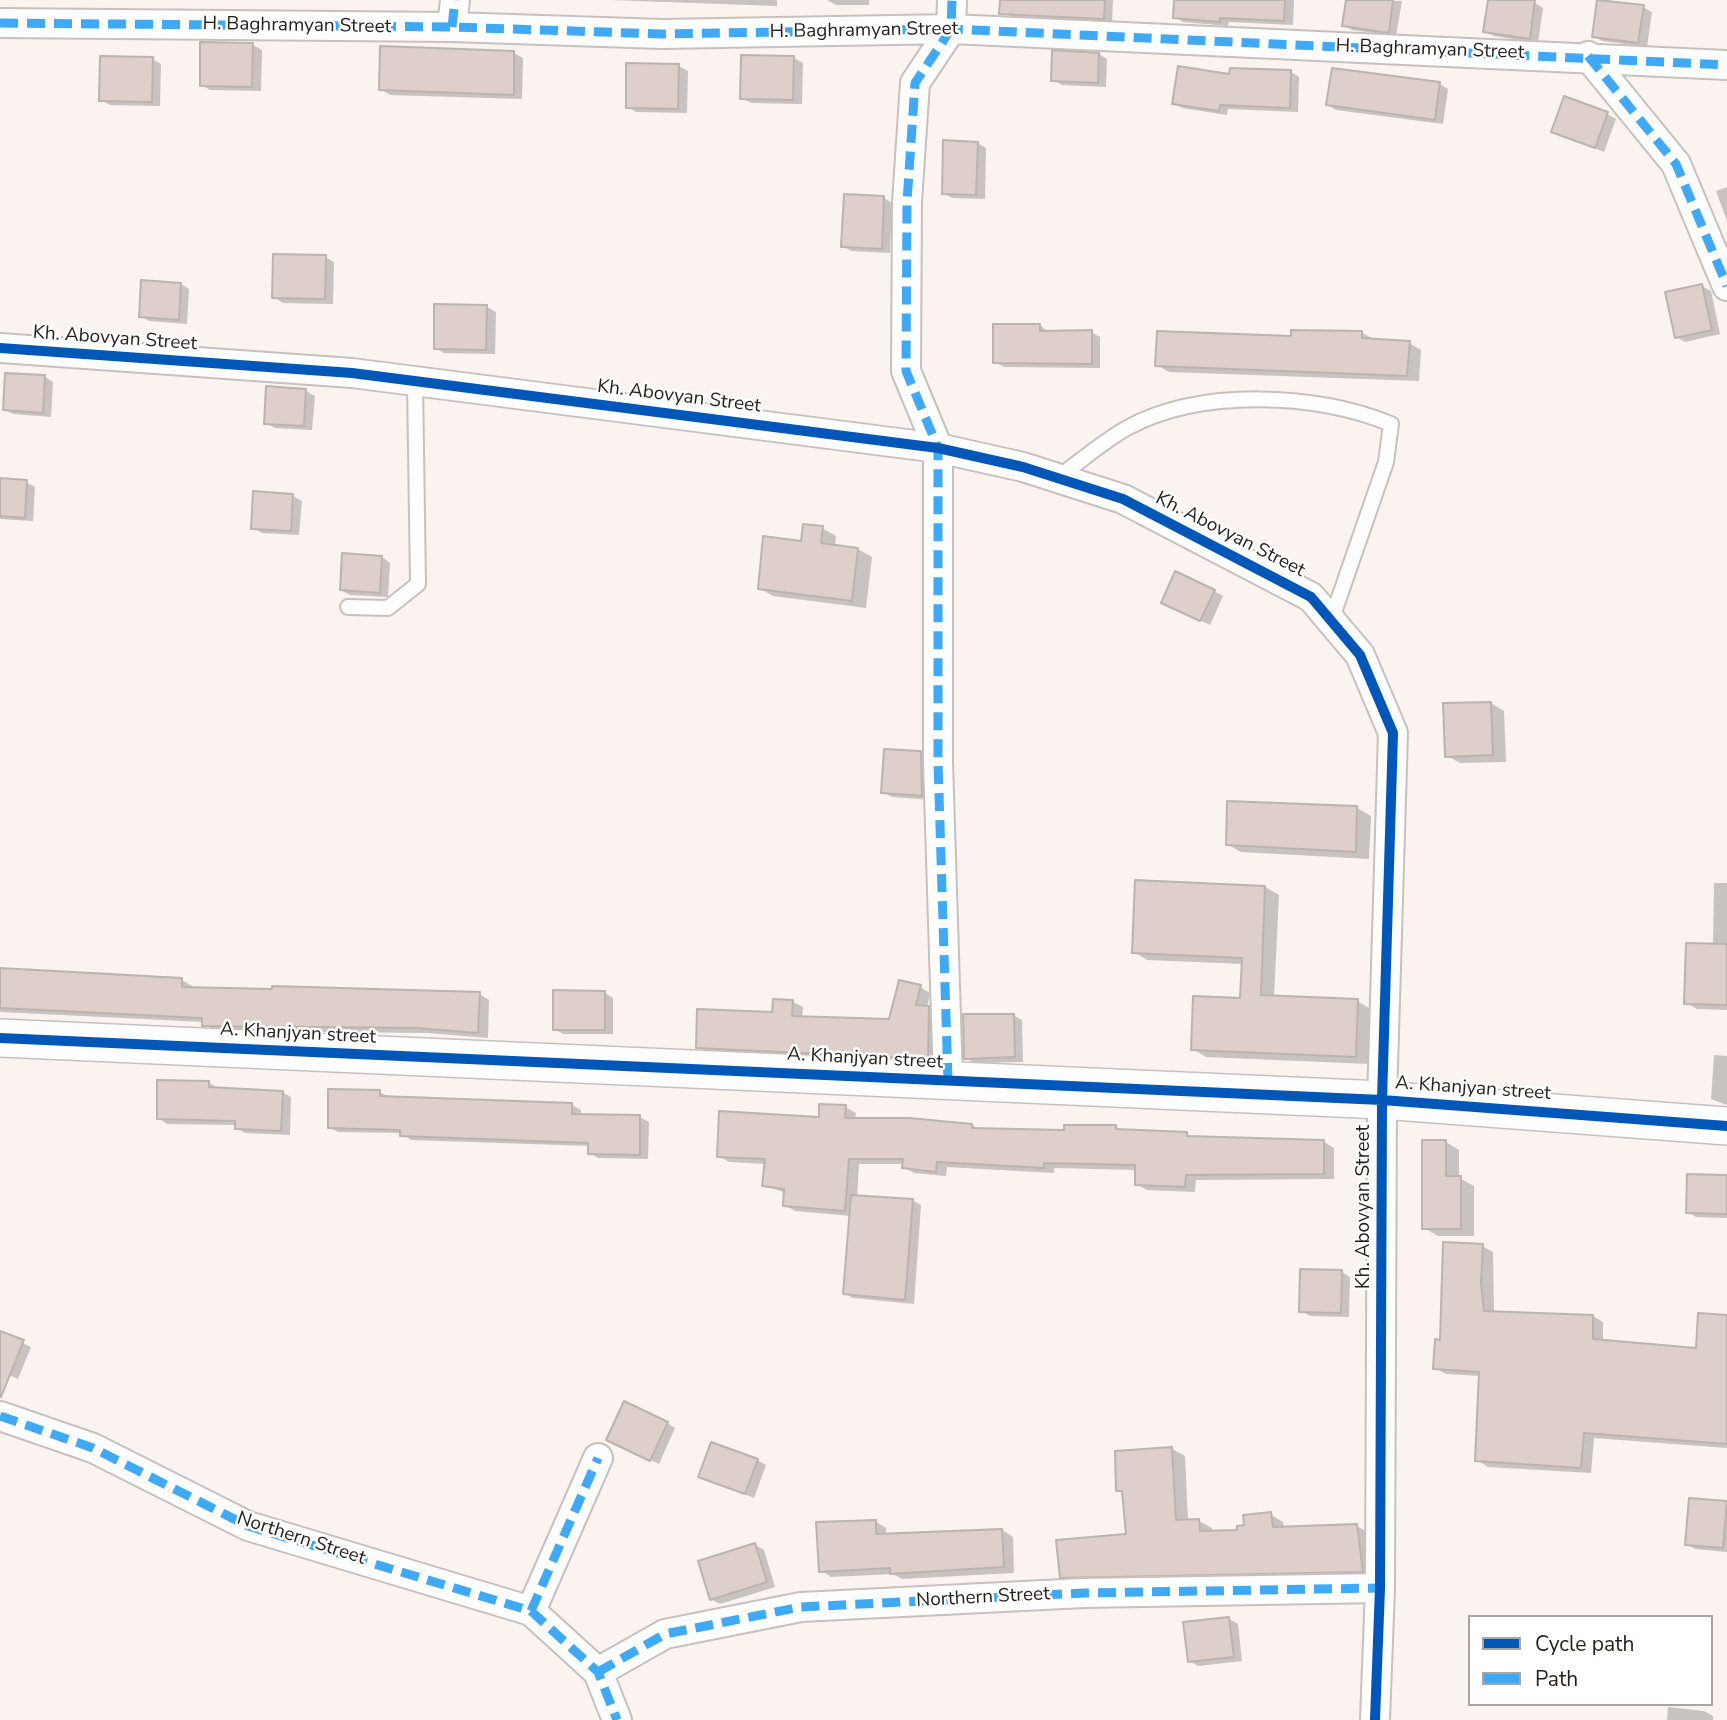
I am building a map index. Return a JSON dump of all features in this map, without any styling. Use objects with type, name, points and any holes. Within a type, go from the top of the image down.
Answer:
[{"type":"street","points":[[948,1081],[938,762],[938,448],[906,371],[907,202],[915,83],[951,29],[952,0]]},
{"type":"street","name":"H. Baghramyan Street","points":[[0,23],[453,14],[662,34],[951,29],[1588,56],[1727,65]]},
{"type":"street","points":[[1588,56],[1676,164],[1727,286]]},
{"type":"street","name":"Kh. Abovyan Street","points":[[0,348],[352,373],[938,448],[1057,478],[1123,499],[1311,597],[1360,655],[1393,733],[1382,1100],[1380,1588],[1375,1720]]},
{"type":"street","name":"A. Khanjyan street","points":[[0,1038],[1382,1100],[1727,1126]]},
{"type":"street","name":"Northern Street","points":[[0,1416],[93,1448],[248,1525],[531,1611],[598,1672],[617,1720]]},
{"type":"street","points":[[531,1611],[598,1458]]},
{"type":"street","name":"Northern Street","points":[[598,1672],[665,1634],[801,1607],[1084,1593],[1380,1588]]},
{"type":"lane","points":[[348,607],[388,608],[418,584],[415,381]]},
{"type":"lane","points":[[1057,478],[1127,428],[1195,404],[1262,398],[1354,409],[1391,424],[1386,462],[1331,621]]},
{"type":"building","points":[[1000,0],[1105,0],[1104,19],[999,14]]},
{"type":"building","points":[[1174,0],[1285,0],[1284,21],[1220,18],[1220,22],[1173,18]]},
{"type":"building","points":[[1346,0],[1393,0],[1389,33],[1342,26]]},
{"type":"building","points":[[1488,0],[1535,0],[1530,39],[1483,32]]},
{"type":"building","points":[[1597,0],[1644,5],[1638,43],[1592,37]]},
{"type":"building","points":[[200,42],[253,43],[252,87],[200,86]]},
{"type":"building","points":[[380,46],[514,51],[514,95],[379,90]]},
{"type":"building","points":[[1052,50],[1099,53],[1098,83],[1051,81]]},
{"type":"building","points":[[741,55],[794,56],[793,100],[740,99]]},
{"type":"building","points":[[100,56],[153,57],[152,102],[99,101]]},
{"type":"building","points":[[626,63],[679,64],[678,109],[626,108]]},
{"type":"building","points":[[1178,66],[1229,74],[1230,68],[1291,70],[1290,108],[1220,105],[1219,111],[1172,104]]},
{"type":"building","points":[[1332,68],[1440,82],[1435,120],[1326,105]]},
{"type":"building","points":[[1564,96],[1608,112],[1595,148],[1551,132]]},
{"type":"building","points":[[943,140],[978,142],[976,195],[942,194]]},
{"type":"building","points":[[844,194],[884,196],[882,249],[841,247]]},
{"type":"building","points":[[273,254],[326,255],[325,299],[272,298]]},
{"type":"building","points":[[141,280],[181,283],[179,320],[139,317]]},
{"type":"building","points":[[1702,284],[1712,330],[1675,338],[1665,292]]},
{"type":"building","points":[[434,304],[487,305],[486,350],[434,349]]},
{"type":"building","points":[[993,324],[1040,324],[1040,331],[1092,330],[1092,364],[993,363]]},
{"type":"building","points":[[1291,330],[1362,331],[1362,338],[1410,341],[1407,376],[1155,366],[1157,331],[1291,336]]},
{"type":"building","points":[[5,373],[45,375],[43,413],[3,410]]},
{"type":"building","points":[[266,386],[306,389],[304,426],[264,424]]},
{"type":"building","points":[[0,478],[27,480],[25,518],[0,516]]},
{"type":"building","points":[[253,491],[293,494],[291,531],[251,529]]},
{"type":"building","points":[[803,524],[823,526],[821,543],[858,548],[852,601],[758,589],[763,536],[801,541]]},
{"type":"building","points":[[342,553],[382,556],[380,593],[340,590]]},
{"type":"building","points":[[1175,571],[1215,590],[1200,621],[1161,603]]},
{"type":"building","points":[[1491,702],[1493,755],[1445,757],[1443,703]]},
{"type":"building","points":[[884,749],[921,751],[922,796],[881,793]]},
{"type":"building","points":[[1227,801],[1357,806],[1356,852],[1226,845]]},
{"type":"building","points":[[1135,880],[1265,886],[1261,995],[1358,999],[1356,1057],[1191,1050],[1193,996],[1240,998],[1242,958],[1132,953]]},
{"type":"building","points":[[1686,943],[1727,944],[1727,1005],[1684,1004]]},
{"type":"building","points":[[0,968],[182,978],[182,987],[272,989],[272,986],[480,992],[478,1033],[416,1028],[202,1026],[202,1018],[0,1008]]},
{"type":"building","points":[[899,980],[921,985],[916,1005],[929,1006],[928,1059],[696,1048],[697,1009],[772,1012],[773,999],[793,1000],[792,1016],[889,1019]]},
{"type":"building","points":[[553,990],[605,991],[605,1030],[553,1030]]},
{"type":"building","points":[[963,1014],[1014,1014],[1015,1057],[964,1059]]},
{"type":"building","points":[[157,1080],[209,1081],[209,1087],[283,1091],[281,1131],[235,1129],[235,1121],[157,1119]]},
{"type":"building","points":[[328,1089],[380,1090],[380,1096],[572,1103],[572,1114],[640,1115],[640,1155],[588,1154],[588,1143],[400,1136],[400,1130],[328,1128]]},
{"type":"building","points":[[819,1104],[846,1105],[845,1118],[909,1118],[972,1124],[972,1128],[1064,1130],[1064,1125],[1116,1125],[1116,1129],[1187,1132],[1187,1136],[1324,1140],[1324,1174],[1186,1175],[1185,1187],[1135,1185],[1135,1165],[1044,1163],[1044,1168],[937,1162],[936,1172],[902,1168],[903,1159],[849,1159],[845,1211],[783,1206],[784,1189],[762,1186],[765,1159],[717,1157],[719,1111],[819,1117]]},
{"type":"building","points":[[1422,1140],[1446,1140],[1446,1176],[1461,1176],[1461,1229],[1422,1229]]},
{"type":"building","points":[[1687,1174],[1727,1175],[1727,1214],[1686,1213]]},
{"type":"building","points":[[851,1195],[913,1199],[905,1300],[843,1294]]},
{"type":"building","points":[[1443,1242],[1483,1244],[1481,1283],[1484,1311],[1593,1315],[1593,1339],[1696,1348],[1698,1313],[1727,1315],[1727,1444],[1584,1433],[1581,1468],[1475,1461],[1479,1372],[1433,1369],[1435,1339],[1440,1340]]},
{"type":"building","points":[[1300,1269],[1342,1270],[1341,1313],[1299,1312]]},
{"type":"building","points":[[0,1331],[24,1340],[1,1397],[0,1396]]},
{"type":"building","points":[[624,1401],[668,1422],[650,1461],[606,1440]]},
{"type":"building","points":[[711,1442],[758,1459],[745,1494],[698,1477]]},
{"type":"building","points":[[1172,1447],[1176,1520],[1199,1519],[1200,1531],[1237,1530],[1237,1526],[1244,1525],[1243,1515],[1271,1512],[1273,1527],[1357,1524],[1363,1572],[1060,1578],[1056,1540],[1126,1534],[1122,1491],[1116,1491],[1115,1451]]},
{"type":"building","points":[[1689,1498],[1727,1501],[1723,1548],[1685,1545]]},
{"type":"building","points":[[876,1520],[876,1534],[1002,1529],[1004,1567],[890,1574],[890,1568],[819,1572],[816,1522]]},
{"type":"building","points":[[755,1543],[767,1582],[710,1600],[698,1561]]},
{"type":"building","points":[[1229,1617],[1234,1657],[1188,1662],[1183,1622]]},
{"type":"marked path","points":[[452,27],[455,0]]},
{"type":"marked path","points":[[948,1081],[938,762],[938,448],[906,371],[907,202],[915,83],[951,29],[952,0]]},
{"type":"marked path","points":[[0,23],[452,27],[662,34],[951,29],[1727,65]]},
{"type":"marked path","points":[[1588,56],[1676,164],[1727,286]]},
{"type":"marked path","points":[[0,1416],[93,1448],[248,1526],[531,1611],[598,1672],[617,1720]]},
{"type":"marked path","points":[[531,1611],[598,1458]]},
{"type":"marked path","points":[[598,1672],[665,1634],[801,1607],[1084,1593],[1380,1588]]},
{"type":"cycle path","points":[[0,348],[352,373],[938,448],[1023,467],[1123,499],[1311,597],[1360,655],[1393,733],[1382,1100],[1380,1588],[1375,1720]]},
{"type":"cycle path","points":[[0,1038],[1382,1100],[1727,1126]]}]
